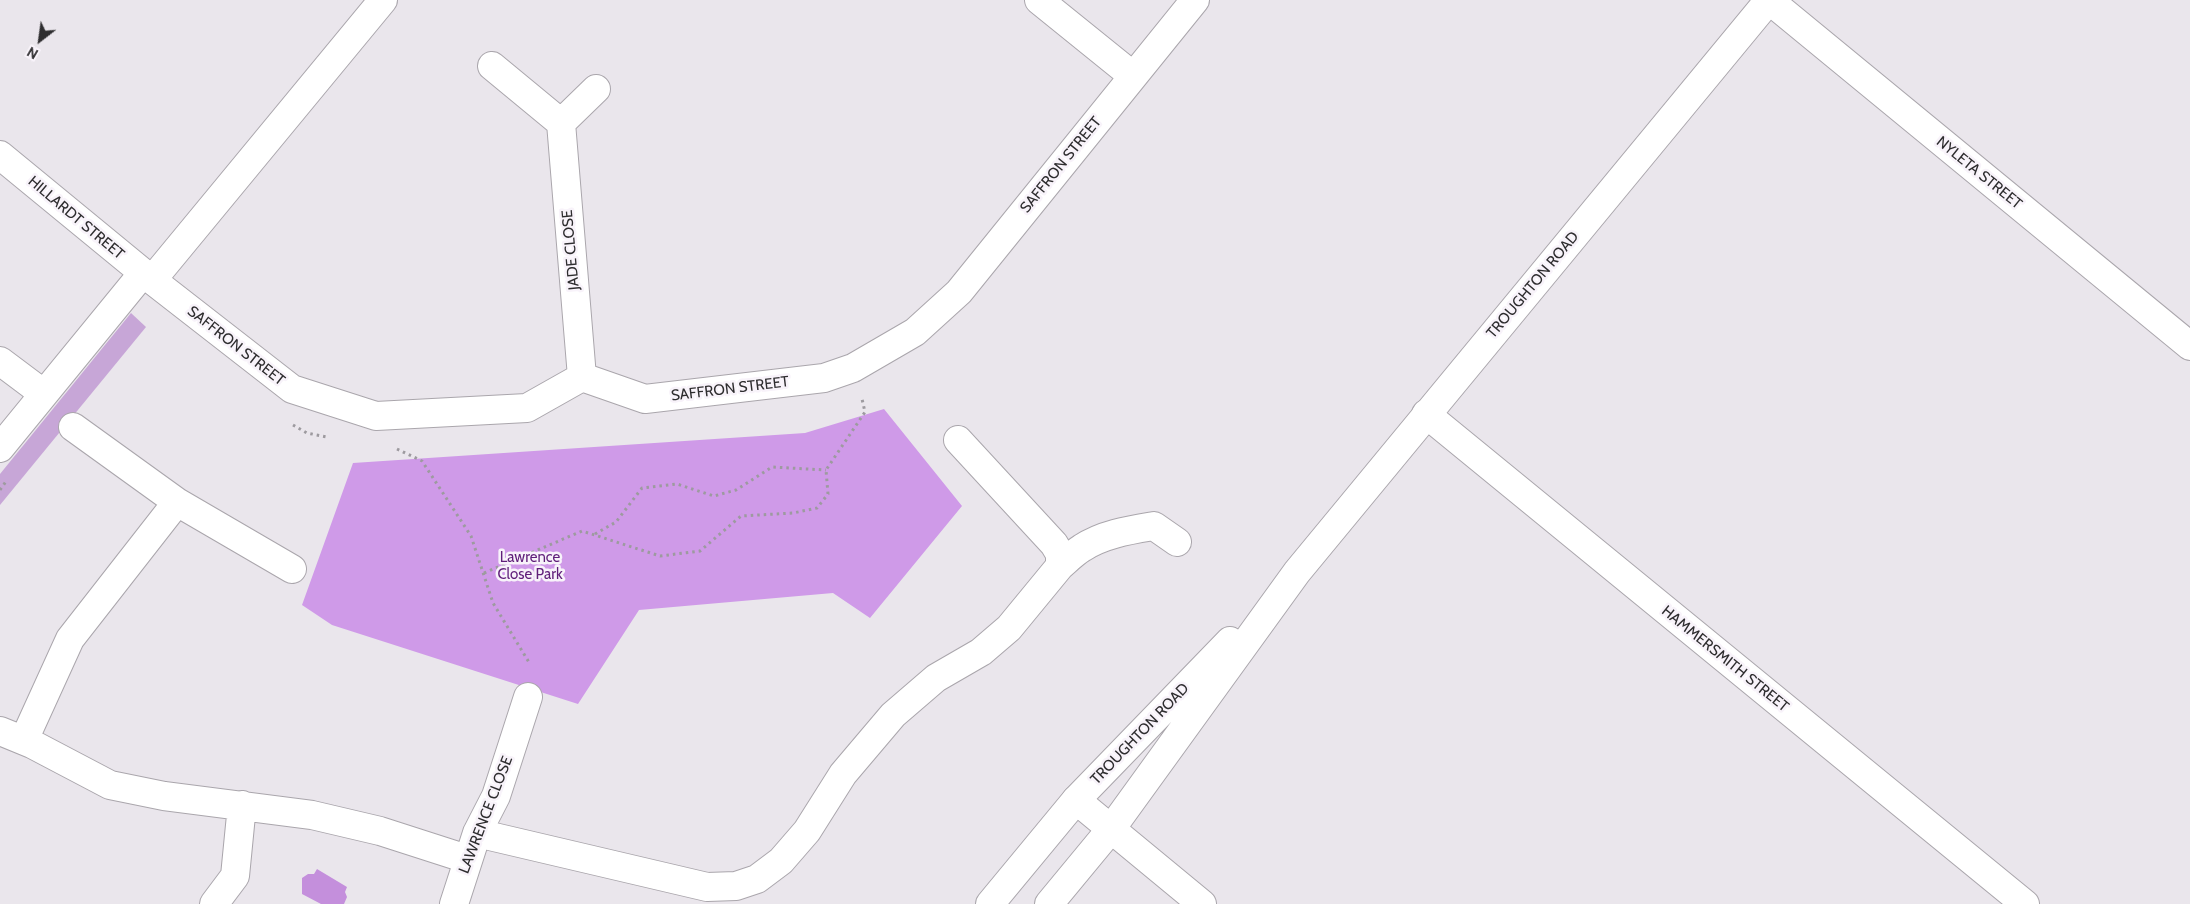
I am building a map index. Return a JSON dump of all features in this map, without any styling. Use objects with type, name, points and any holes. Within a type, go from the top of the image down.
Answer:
[{"type":"street","points":[[0,448],[44,394],[147,277],[383,0]]},
{"type":"street","points":[[1040,0],[1133,76]]},
{"type":"street","name":"SAFFRON STREET","points":[[147,277],[292,389],[376,416],[527,408],[582,377],[645,399],[824,378],[853,368],[915,332],[959,292],[1195,0]]},
{"type":"street","name":"NYLETA STREET","points":[[1769,0],[2190,346]]},
{"type":"street","name":"TROUGHTON ROAD","points":[[1050,904],[1111,829],[1298,572],[1426,414],[1769,0]]},
{"type":"street","points":[[492,66],[561,123],[596,89]]},
{"type":"street","name":"JADE CLOSE","points":[[561,123],[582,377]]},
{"type":"street","name":"HILLARDT STREET","points":[[0,155],[147,277]]},
{"type":"street","points":[[0,361],[44,394]]},
{"type":"street","name":"HAMMERSMITH STREET","points":[[1426,414],[2025,904]]},
{"type":"street","points":[[73,427],[177,502],[292,569]]},
{"type":"street","points":[[958,440],[1054,544],[1060,554],[1060,566]]},
{"type":"street","points":[[177,502],[70,639],[12,735],[110,785],[164,796],[312,815],[380,831],[467,859]]},
{"type":"street","points":[[477,833],[707,887],[736,886],[757,879],[781,861],[807,832],[843,774],[893,715],[936,678],[981,652],[1009,628],[1060,566],[1082,548],[1103,537],[1154,526],[1177,542]]},
{"type":"street","name":"TROUGHTON ROAD","points":[[990,904],[1076,800],[1298,572]]},
{"type":"street","name":"LAWRENCE CLOSE","points":[[454,904],[467,859],[477,833],[496,796],[528,697]]},
{"type":"street","points":[[1076,800],[1202,904]]},
{"type":"street","points":[[214,904],[235,876],[242,805]]},
{"type":"path","points":[[484,573],[582,531],[660,556],[700,551],[741,516],[792,513],[816,508],[828,494],[826,470],[865,412],[853,368]]},
{"type":"path","points":[[291,424],[307,433],[334,438]]},
{"type":"path","points":[[389,447],[398,449],[422,461],[471,536],[493,603],[532,669]]},
{"type":"path","points":[[595,535],[616,522],[642,488],[677,484],[714,496],[736,490],[772,467],[826,470]]},
{"type":"shaded area","points":[[131,313],[146,327],[0,505],[0,474]]},
{"type":"shaded area","points":[[317,869],[347,887],[345,892],[347,897],[344,904],[321,904],[302,894],[302,878],[308,874],[314,874]]},
{"type":"green space","name":"Lawrence Close Park","points":[[884,409],[962,506],[870,618],[833,593],[639,610],[578,704],[332,625],[302,605],[353,463],[805,433]]}]
